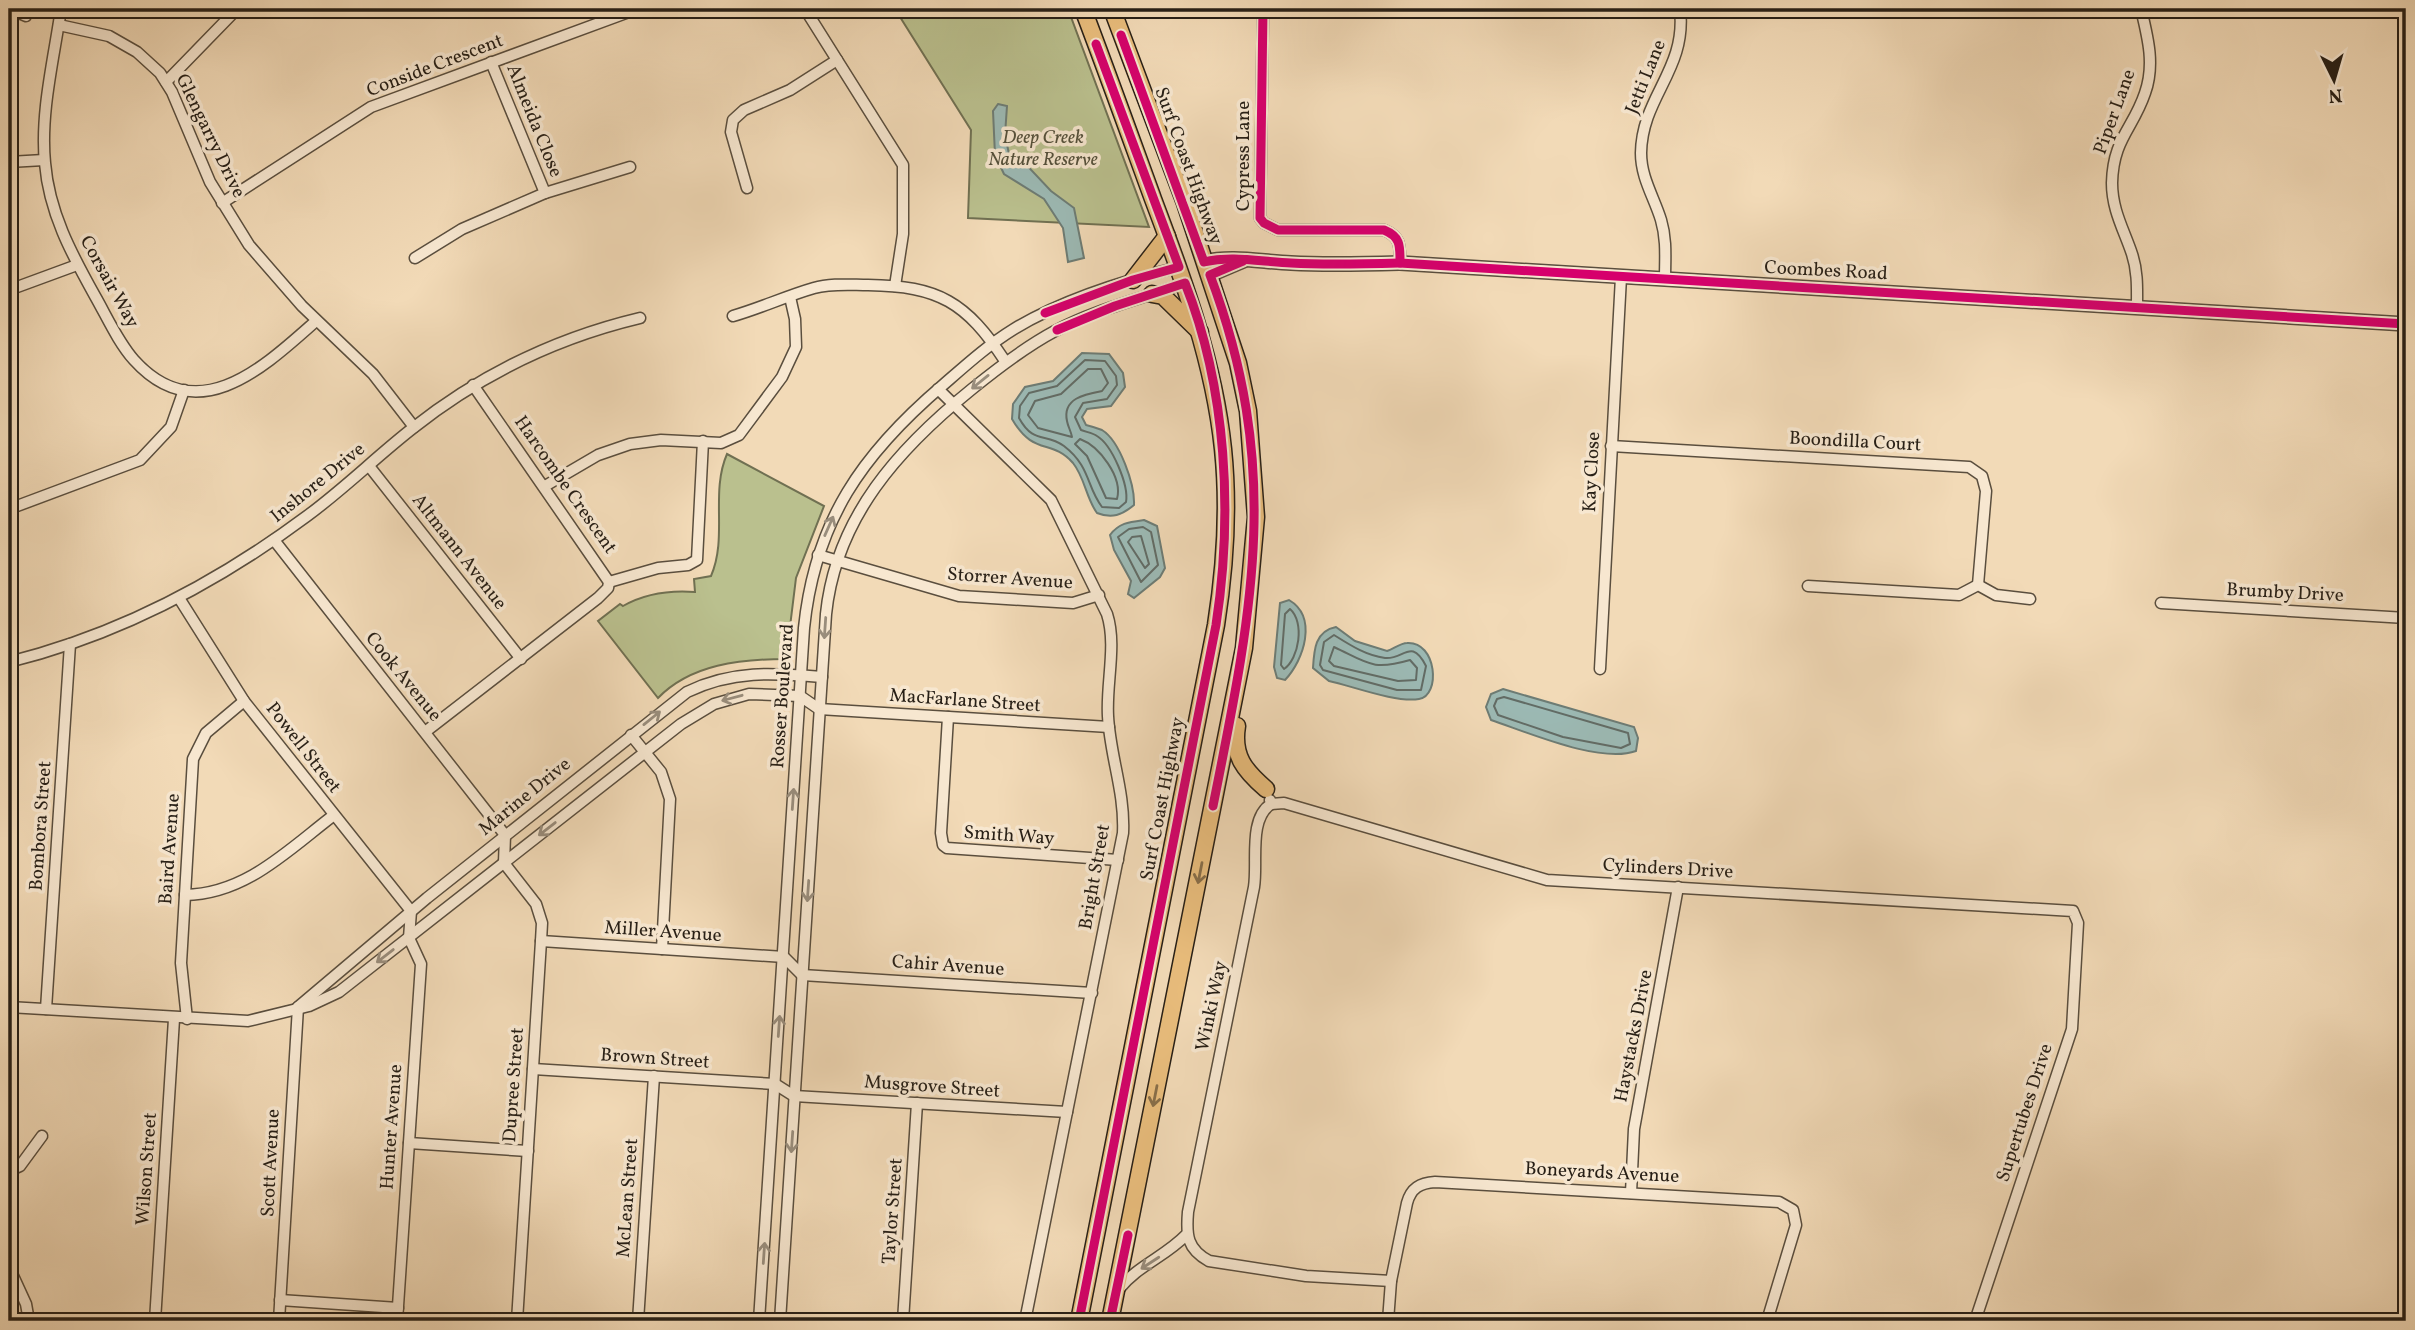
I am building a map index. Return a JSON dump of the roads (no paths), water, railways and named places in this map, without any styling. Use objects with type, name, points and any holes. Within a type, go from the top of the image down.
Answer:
[{"type":"main road","name":"Surf Coast Highway","points":[[1079,1321],[1223,576],[1223,450],[1200,332],[1185,283],[1083,9]]},
{"type":"main road","name":"Surf Coast Highway","points":[[1110,1321],[1244,648],[1254,565],[1254,467],[1240,375],[1207,268],[1112,9]]},
{"type":"main road","points":[[1096,44],[1121,35]]},
{"type":"main road","points":[[1133,280],[1167,236]]},
{"type":"main road","points":[[1179,267],[1207,268]]},
{"type":"main road","points":[[1185,283],[1207,268]]},
{"type":"main road","points":[[1152,294],[1163,296],[1200,332]]},
{"type":"main road","points":[[1244,648],[1247,670],[1236,750],[1248,775],[1268,797]]},
{"type":"street","points":[[10,9],[26,16]]},
{"type":"street","name":"Corsair Way","points":[[61,9],[44,136],[44,160],[52,207],[78,265],[135,361],[158,378],[184,390]]},
{"type":"street","points":[[166,82],[237,9]]},
{"type":"street","name":"Conside Crescent","points":[[222,203],[371,107],[637,9]]},
{"type":"street","points":[[805,9],[903,165],[903,234],[895,286]]},
{"type":"street","name":"Cypress Lane","points":[[1263,9],[1258,202],[1260,218],[1278,230],[1384,230],[1397,237],[1400,243],[1400,263]]},
{"type":"street","name":"Jetti Lane","points":[[1665,279],[1664,232],[1644,179],[1641,153],[1649,111],[1679,50],[1680,9]]},
{"type":"street","name":"Piper Lane","points":[[2137,307],[2136,268],[2118,220],[2112,183],[2118,145],[2140,104],[2150,71],[2150,49],[2141,9]]},
{"type":"street","name":"Glengarry Drive","points":[[59,25],[94,30],[124,44],[148,61],[166,82],[196,153],[222,203],[262,261],[316,321],[366,365],[414,427]]},
{"type":"street","points":[[747,188],[731,132],[733,120],[744,110],[790,90],[836,60]]},
{"type":"street","name":"Almeida Close","points":[[491,62],[545,193]]},
{"type":"street","points":[[9,162],[44,160]]},
{"type":"street","name":"Almeida Close","points":[[415,258],[462,229],[545,193],[630,167]]},
{"type":"street","name":"Coombes Road","points":[[1207,268],[1243,261],[1325,265],[1400,263],[2406,324]]},
{"type":"street","points":[[9,290],[78,265]]},
{"type":"street","name":"Rosser Boulevard","points":[[759,1321],[806,607],[818,555],[835,511],[860,469],[897,427],[993,342],[1045,313],[1133,280],[1179,267]]},
{"type":"street","name":"Kay Close","points":[[1600,669],[1621,277]]},
{"type":"street","name":"Rosser Boulevard","points":[[780,1321],[819,709],[828,597],[838,559],[853,522],[873,487],[905,449],[954,403],[1006,361],[1057,330],[1115,306],[1185,283]]},
{"type":"street","points":[[733,316],[816,287],[895,286],[937,294],[964,311],[993,342],[1006,361]]},
{"type":"street","points":[[545,486],[598,456],[630,444],[661,440],[721,443],[739,435],[782,377],[796,348],[795,319],[790,297]]},
{"type":"street","name":"Inshore Drive","points":[[9,662],[70,645],[179,598],[274,540],[414,427],[473,385],[544,349],[595,329],[639,318]]},
{"type":"street","points":[[9,509],[140,460],[171,427],[184,390],[215,389],[243,380],[272,360],[316,321]]},
{"type":"street","name":"Harcombe Crescent","points":[[425,732],[605,593],[609,582],[473,385]]},
{"type":"street","name":"Bright Street","points":[[938,389],[1051,500],[1099,595],[1111,632],[1109,727],[1124,808],[1118,860],[1026,1321]]},
{"type":"street","points":[[609,582],[658,568],[688,565],[697,560],[703,442]]},
{"type":"street","name":"Boondilla Court","points":[[1611,446],[1969,467],[1982,476],[1986,491],[1978,586]]},
{"type":"street","name":"Altmann Avenue","points":[[369,466],[521,659]]},
{"type":"street","name":"Cook Avenue","points":[[274,540],[505,835]]},
{"type":"street","name":"Storrer Avenue","points":[[818,555],[959,596],[1073,603],[1099,595]]},
{"type":"street","points":[[1808,586],[1959,595],[1978,586],[1996,595],[2030,599]]},
{"type":"street","name":"Powell Street","points":[[179,598],[244,701],[411,911]]},
{"type":"street","name":"Brumby Drive","points":[[2161,603],[2406,618]]},
{"type":"street","name":"Bombora Street","points":[[46,1009],[70,645]]},
{"type":"street","name":"Marine Drive","points":[[298,1007],[411,911],[687,692],[706,683],[743,673],[822,677]]},
{"type":"street","name":"Marine Drive","points":[[9,1007],[248,1021],[280,1015],[316,1003],[339,992],[645,752],[714,704],[749,694],[800,696]]},
{"type":"street","points":[[800,696],[819,709]]},
{"type":"street","name":"Baird Avenue","points":[[187,1019],[181,963],[196,750],[206,733],[244,701]]},
{"type":"street","name":"MacFarlane Street","points":[[819,709],[1109,727]]},
{"type":"street","name":"Smith Way","points":[[948,717],[941,833],[943,845],[947,848],[1118,860]]},
{"type":"street","points":[[631,735],[666,781],[670,799],[662,949]]},
{"type":"street","name":"Cylinders Drive","points":[[1268,797],[1547,880],[2073,911]]},
{"type":"street","name":"Winki Way","points":[[1186,1235],[1188,1212],[1258,866],[1257,826],[1268,797]]},
{"type":"street","points":[[185,895],[213,894],[251,878],[334,815]]},
{"type":"street","points":[[504,863],[505,835]]},
{"type":"street","name":"Dupree Street","points":[[504,863],[536,904],[542,923],[517,1321]]},
{"type":"street","name":"Haystacks Drive","points":[[1631,1193],[1634,1129],[1678,887]]},
{"type":"street","points":[[408,937],[411,911]]},
{"type":"street","name":"Supertubes Drive","points":[[1975,1321],[2071,1029],[2078,923],[2073,911]]},
{"type":"street","name":"Hunter Avenue","points":[[397,1321],[421,964],[408,937]]},
{"type":"street","name":"Miller Avenue","points":[[541,941],[784,957]]},
{"type":"street","points":[[784,957],[802,975]]},
{"type":"street","name":"Cahir Avenue","points":[[802,975],[1091,993]]},
{"type":"street","name":"Scott Avenue","points":[[279,1321],[298,1007]]},
{"type":"street","name":"Wilson Street","points":[[155,1321],[174,1018]]},
{"type":"street","name":"Brown Street","points":[[533,1069],[775,1084]]},
{"type":"street","name":"McLean Street","points":[[638,1321],[654,1076]]},
{"type":"street","points":[[775,1084],[794,1096]]},
{"type":"street","name":"Musgrove Street","points":[[794,1096],[1067,1112]]},
{"type":"street","name":"Taylor Street","points":[[903,1321],[917,1103]]},
{"type":"street","points":[[9,1171],[20,1166],[43,1136]]},
{"type":"street","points":[[409,1143],[528,1151]]},
{"type":"street","name":"Boneyards Avenue","points":[[1391,1280],[1410,1193],[1422,1183],[1779,1202],[1793,1210],[1796,1225],[1767,1321]]},
{"type":"street","points":[[1116,1293],[1129,1277],[1175,1247],[1186,1235],[1198,1255],[1209,1261],[1306,1276],[1391,1280],[1388,1321]]},
{"type":"street","points":[[9,1267],[26,1304],[29,1321]]},
{"type":"street","points":[[280,1300],[398,1308]]},
{"type":"water","points":[[998,104],[1007,106],[1005,135],[1009,154],[1020,158],[1051,191],[1074,208],[1084,258],[1068,262],[1063,228],[1044,199],[1004,174],[995,155],[993,111]]},
{"type":"water","points":[[1082,353],[1109,354],[1123,373],[1125,387],[1111,406],[1087,409],[1082,417],[1086,425],[1102,430],[1109,436],[1125,464],[1132,486],[1134,505],[1117,515],[1097,513],[1073,463],[1065,455],[1028,438],[1012,419],[1013,404],[1025,387],[1053,381]]},
{"type":"water","points":[[1144,520],[1157,526],[1165,568],[1160,577],[1134,598],[1128,594],[1131,581],[1114,550],[1110,535],[1129,522]]},
{"type":"water","points":[[1289,600],[1298,607],[1303,617],[1305,639],[1298,661],[1285,680],[1277,678],[1274,667],[1280,603]]},
{"type":"water","points":[[1336,627],[1355,641],[1387,651],[1407,643],[1425,650],[1433,669],[1431,689],[1426,696],[1409,700],[1329,681],[1313,668],[1314,655],[1320,637]]},
{"type":"water","points":[[1503,689],[1634,727],[1638,738],[1636,751],[1621,754],[1584,750],[1543,739],[1491,720],[1486,707],[1491,694]]},
{"type":"park label","name":"Deep Creek Nature Reserve","points":[[1043,149]]}]
